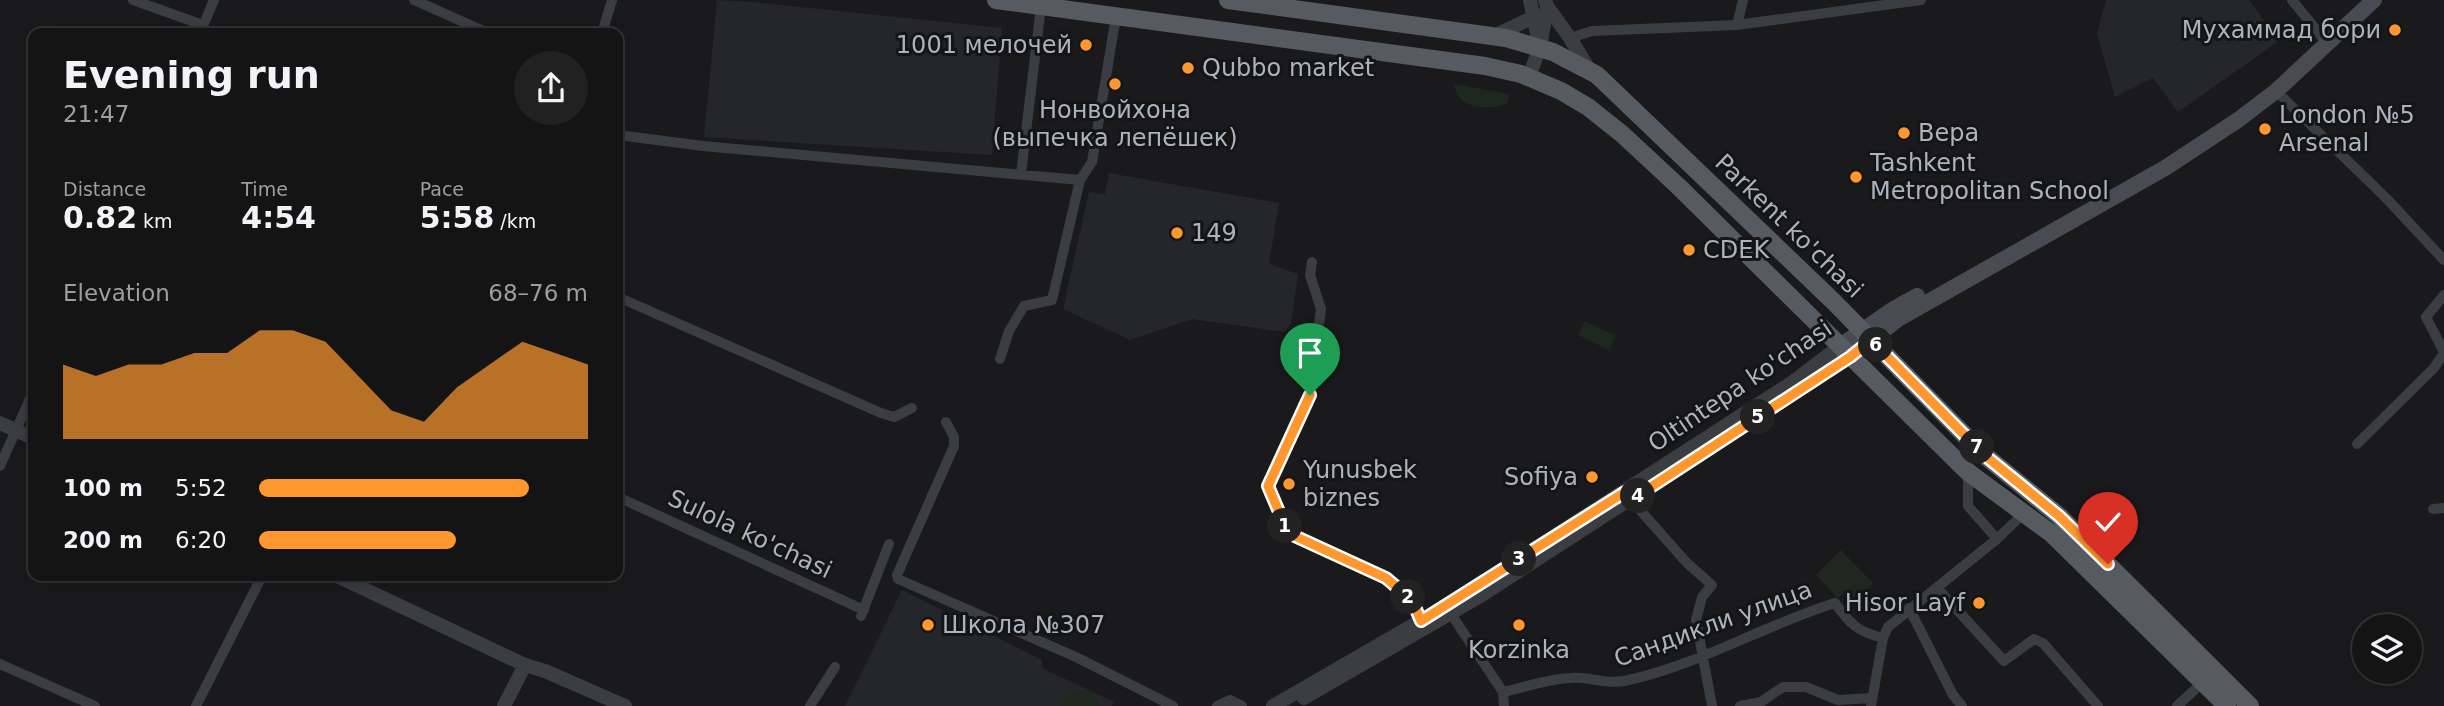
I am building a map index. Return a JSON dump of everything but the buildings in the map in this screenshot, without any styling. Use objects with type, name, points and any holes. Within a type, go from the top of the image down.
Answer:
[{"type":"main road","name":"Parkent ko'chasi","points":[[996,0],[1485,66],[1530,77],[1574,99],[1622,134],[1678,186],[1968,472],[2052,534],[2227,706]]},
{"type":"main road","name":"Parkent ko'chasi","points":[[1227,0],[1494,36],[1540,47],[1590,71],[1615,90],[1866,335],[1983,454],[2059,516],[2250,706]]},
{"type":"main road","name":"Oltintepa ko'chasi","points":[[2273,88],[2361,0]]},
{"type":"main road","name":"Oltintepa ko'chasi","points":[[1845,351],[1866,335],[1898,319],[2238,120],[2374,0]]},
{"type":"street","points":[[133,0],[199,28]]},
{"type":"street","points":[[201,28],[215,0]]},
{"type":"street","points":[[414,0],[477,28]]},
{"type":"street","points":[[604,28],[612,0]]},
{"type":"street","points":[[1530,0],[1540,47]]},
{"type":"street","points":[[1737,25],[1743,0]]},
{"type":"street","points":[[1540,47],[1592,31],[1737,25],[1921,0]]},
{"type":"street","points":[[2292,0],[2322,37]]},
{"type":"street","points":[[1546,3],[1590,71]]},
{"type":"street","points":[[1530,77],[1540,47],[1546,3]]},
{"type":"street","points":[[1021,174],[1041,6]]},
{"type":"street","points":[[1000,359],[1009,331],[1024,306],[1052,300],[1080,180],[1091,162],[1116,16]]},
{"type":"street","points":[[1494,36],[1532,18]]},
{"type":"street","points":[[2273,88],[2386,198],[2444,260]]},
{"type":"street","points":[[623,136],[703,146],[1080,180]]},
{"type":"street","points":[[1312,262],[1310,275],[1321,309],[1310,395],[1268,486],[1288,533],[1386,578],[1412,600],[1423,625]]},
{"type":"street","points":[[2357,444],[2434,368],[2444,352],[2426,317],[2444,295]]},
{"type":"street","points":[[623,299],[881,413],[894,417],[912,408]]},
{"type":"street","name":"Oltintepa ko'chasi","points":[[1273,706],[1423,625],[1451,614],[1845,351]]},
{"type":"street","points":[[0,466],[28,403]]},
{"type":"street","points":[[946,422],[954,436],[954,446],[897,575],[898,579],[1076,657],[1173,706]]},
{"type":"street","points":[[0,423],[28,436]]},
{"type":"street","points":[[1968,472],[1968,506],[1997,539]]},
{"type":"street","points":[[1628,496],[1687,562],[1712,585],[1702,597],[1696,620],[1712,706]]},
{"type":"street","name":"Oltintepa ko'chasi","points":[[1291,706],[1628,496]]},
{"type":"street","name":"Sulola ko'chasi","points":[[623,499],[863,613],[889,544]]},
{"type":"street","points":[[1740,706],[1761,702],[1783,687],[1806,687],[1838,700],[1872,702],[1883,638],[1891,624],[1997,539],[2024,513]]},
{"type":"street","points":[[196,706],[259,581]]},
{"type":"street","points":[[348,581],[526,665],[625,706]]},
{"type":"street","points":[[1937,588],[2004,661],[2034,639],[2043,643],[2098,706]]},
{"type":"street","name":"Сандикли улица","points":[[1503,692],[1570,678],[1607,683],[1625,681],[1702,655],[1835,603],[1844,616],[1864,633],[1883,638]]},
{"type":"street","points":[[1909,608],[1953,695],[1962,706]]},
{"type":"street","points":[[1451,614],[1503,692],[1504,706]]},
{"type":"street","points":[[0,664],[95,706]]},
{"type":"street","points":[[504,706],[526,665]]},
{"type":"street","points":[[526,665],[541,677],[607,706]]},
{"type":"street","points":[[810,706],[835,667]]},
{"type":"street","points":[[2178,706],[2203,682]]},
{"type":"street","points":[[1217,706],[1230,701],[1242,706]]},
{"type":"shaded area","points":[[717,0],[1002,28],[992,155],[704,137]]},
{"type":"shaded area","points":[[2106,0],[2249,0],[2279,41],[2178,112],[2153,78],[2115,97],[2097,34]]},
{"type":"shaded area","points":[[1454,84],[1509,94],[1508,103],[1491,107],[1468,104],[1457,93]]},
{"type":"shaded area","name":"149","points":[[1109,173],[1279,203],[1269,264],[1298,274],[1291,324],[1285,332],[1192,319],[1130,340],[1063,309],[1089,192],[1105,194]]},
{"type":"shaded area","points":[[1585,321],[1616,336],[1609,350],[1578,335]]},
{"type":"shaded area","points":[[1841,550],[1873,583],[1857,600],[1846,590],[1838,598],[1816,575]]},
{"type":"shaded area","name":"Школа №307","points":[[902,590],[1042,660],[1042,668],[1114,702],[1112,706],[845,706]]},
{"type":"shaded area","points":[[1082,689],[1093,694],[1100,706],[1061,706],[1070,693]]},
{"type":"place","name":"Мухаммад бори","points":[[2395,30]]},
{"type":"place","name":"1001 мелочей","points":[[1086,45]]},
{"type":"place","name":"Qubbo market","points":[[1188,68]]},
{"type":"place","name":"Нонвойхона (выпечка лепёшек)","points":[[1115,84]]},
{"type":"place","name":"London №5 Arsenal","points":[[2265,129]]},
{"type":"place","name":"Вера","points":[[1904,133]]},
{"type":"place","name":"Tashkent Metropolitan School","points":[[1856,177]]},
{"type":"place","name":"149","points":[[1177,233]]},
{"type":"place","name":"CDEK","points":[[1689,250]]},
{"type":"place","name":"Sofiya","points":[[1592,477]]},
{"type":"place","name":"Yunusbek biznes","points":[[1289,484]]},
{"type":"place","name":"Hisor Layf","points":[[1979,603]]},
{"type":"place","name":"Школа №307","points":[[928,625]]},
{"type":"place","name":"Korzinka","points":[[1519,625]]},
{"type":"route","points":[[1310,395],[1268,486],[1288,533],[1386,578],[1412,600],[1421,621],[1625,492],[1631,500],[1850,357],[1871,340],[1983,454],[2059,516],[2108,564]]}]
